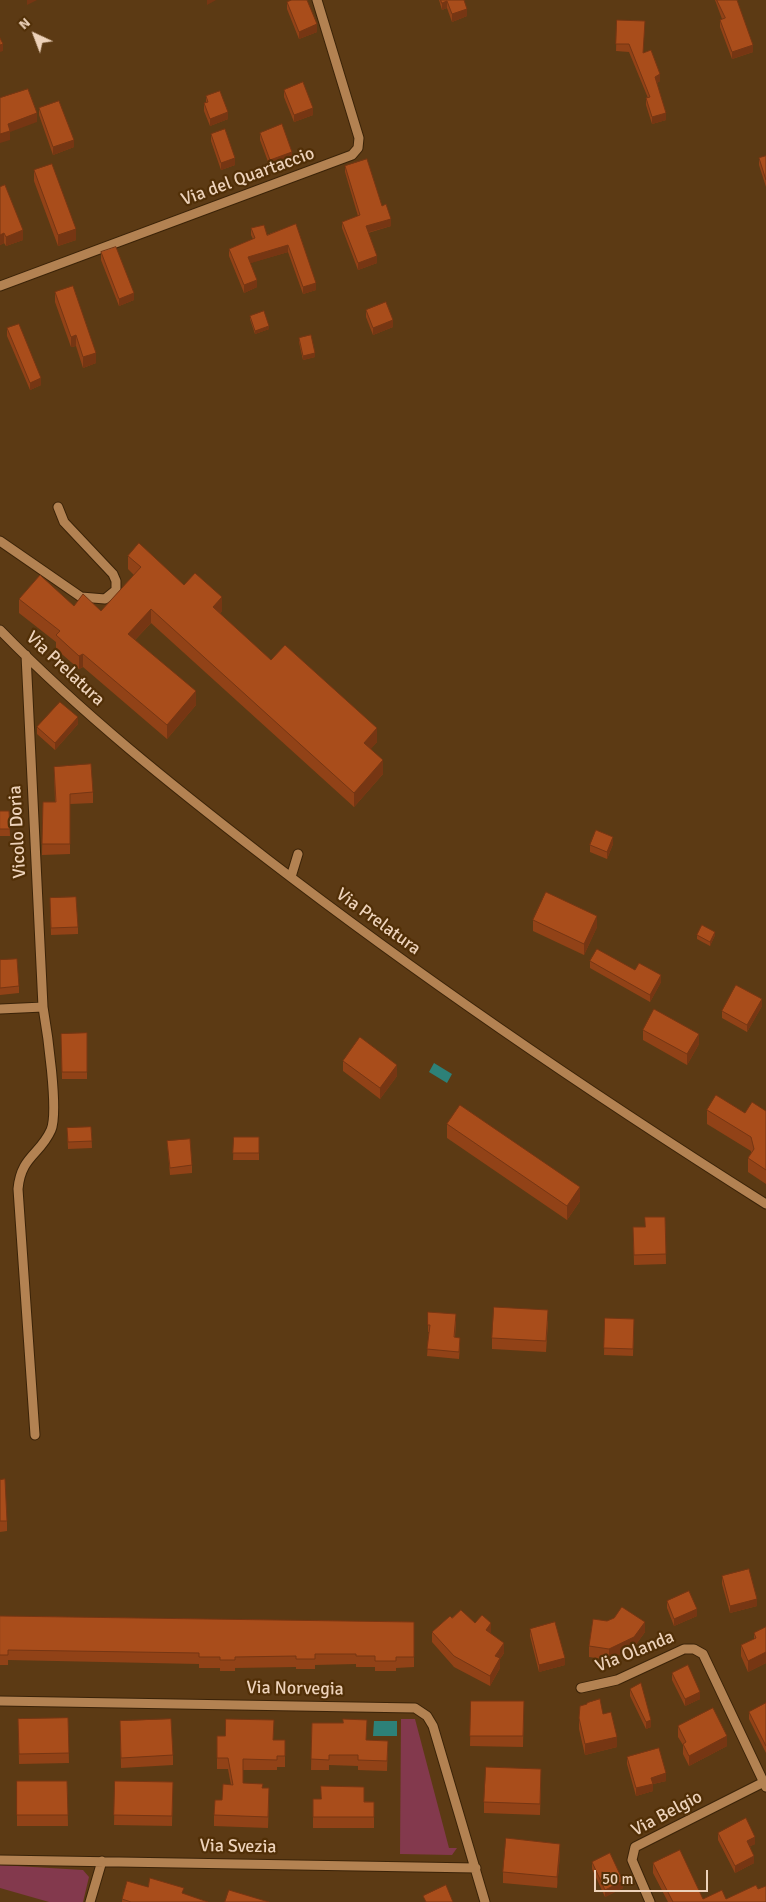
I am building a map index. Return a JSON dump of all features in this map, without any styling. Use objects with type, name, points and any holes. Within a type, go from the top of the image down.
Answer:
[{"type":"street","name":"Via del Quartaccio","points":[[0,286],[352,155],[358,148],[359,138],[316,0]]},
{"type":"street","points":[[0,541],[81,597],[100,600],[109,597],[116,590],[117,584],[113,574],[64,522],[58,507]]},
{"type":"street","name":"Via Prelatura","points":[[0,630],[144,762],[291,877],[474,1012],[679,1149],[766,1204]]},
{"type":"street","name":"Vicolo Doria","points":[[26,655],[43,1007],[48,1039],[54,1122],[48,1136],[24,1164],[18,1189],[35,1435]]},
{"type":"street","points":[[291,877],[298,854]]},
{"type":"street","points":[[0,1009],[43,1007]]},
{"type":"street","name":"Via Olanda","points":[[581,1688],[617,1680],[684,1649],[698,1650],[703,1654],[765,1783]]},
{"type":"street","name":"Via Norvegia","points":[[0,1702],[415,1708],[423,1712],[431,1723],[485,1902]]},
{"type":"street","name":"Via Belgio","points":[[650,1902],[632,1860],[635,1847],[765,1783]]},
{"type":"street","name":"Via Svezia","points":[[0,1860],[476,1868]]},
{"type":"street","points":[[90,1902],[102,1861]]},
{"type":"shaded area","points":[[401,1719],[415,1719],[449,1848],[457,1848],[452,1855],[400,1854]]},
{"type":"shaded area","points":[[0,1865],[83,1870],[89,1877],[83,1902],[49,1902],[0,1888]]},
{"type":"water","points":[[434,1063],[452,1074],[447,1083],[429,1072]]},
{"type":"water","points":[[374,1721],[397,1721],[397,1736],[373,1736]]},
{"type":"building","points":[[307,0],[317,24],[299,32],[287,2]]},
{"type":"building","points":[[441,0],[464,0],[467,9],[452,14],[447,1],[442,3]]},
{"type":"building","points":[[717,0],[737,0],[753,45],[732,52],[720,20],[725,18]]},
{"type":"building","points":[[617,20],[645,21],[643,53],[651,50],[660,74],[655,77],[666,113],[652,117],[646,98],[650,97],[629,44],[616,44]]},
{"type":"building","points":[[303,82],[313,108],[294,115],[284,90]]},
{"type":"building","points":[[28,89],[37,113],[8,124],[10,131],[0,134],[0,98]]},
{"type":"building","points":[[220,91],[228,112],[210,119],[204,103],[208,102],[206,96]]},
{"type":"building","points":[[59,101],[74,140],[53,147],[39,108]]},
{"type":"building","points":[[282,124],[292,152],[270,160],[260,133]]},
{"type":"building","points":[[225,129],[235,158],[221,163],[211,134]]},
{"type":"building","points":[[766,156],[766,180],[759,158]]},
{"type":"building","points":[[367,159],[382,206],[386,204],[391,219],[366,226],[377,256],[358,263],[342,222],[360,215],[345,166]]},
{"type":"building","points":[[52,164],[76,229],[58,235],[34,170]]},
{"type":"building","points":[[5,185],[23,230],[6,237],[4,233],[0,235],[0,187]]},
{"type":"building","points":[[296,224],[316,283],[303,287],[288,245],[248,257],[257,280],[244,285],[229,249],[255,238],[251,228],[264,225],[267,235]]},
{"type":"building","points":[[116,247],[134,293],[119,299],[101,252]]},
{"type":"building","points":[[73,286],[96,353],[83,357],[76,335],[71,337],[55,292]]},
{"type":"building","points":[[386,302],[393,320],[373,328],[366,310]]},
{"type":"building","points":[[264,311],[269,326],[255,331],[250,316]]},
{"type":"building","points":[[19,324],[41,378],[30,383],[7,328]]},
{"type":"building","points":[[311,335],[315,353],[303,356],[299,338]]},
{"type":"building","points":[[139,543],[184,585],[195,573],[222,597],[213,607],[271,660],[285,645],[377,728],[364,743],[383,760],[354,793],[151,609],[128,634],[196,691],[167,725],[83,654],[79,656],[56,635],[60,631],[19,599],[40,575],[74,606],[83,594],[101,611],[141,567],[128,556]]},
{"type":"building","points":[[60,702],[78,717],[55,743],[37,727]]},
{"type":"building","points":[[91,764],[93,792],[70,794],[70,844],[42,844],[43,802],[56,802],[54,767]]},
{"type":"building","points":[[0,811],[9,811],[10,829],[0,829]]},
{"type":"building","points":[[596,830],[613,837],[607,852],[590,845]]},
{"type":"building","points":[[546,892],[597,916],[584,944],[533,920]]},
{"type":"building","points":[[76,897],[78,927],[51,928],[50,898]]},
{"type":"building","points":[[702,925],[715,932],[710,942],[697,935]]},
{"type":"building","points":[[597,949],[635,970],[639,963],[661,975],[650,995],[590,961]]},
{"type":"building","points":[[17,959],[19,986],[0,988],[0,960]]},
{"type":"building","points":[[736,985],[762,999],[747,1025],[722,1011]]},
{"type":"building","points":[[654,1009],[699,1034],[687,1054],[643,1030]]},
{"type":"building","points":[[87,1033],[87,1072],[62,1072],[61,1034]]},
{"type":"building","points":[[360,1037],[397,1065],[380,1088],[343,1061]]},
{"type":"building","points":[[716,1095],[745,1113],[752,1102],[766,1111],[766,1170],[748,1158],[754,1149],[751,1137],[707,1110]]},
{"type":"building","points":[[460,1105],[580,1187],[567,1206],[447,1124]]},
{"type":"building","points":[[91,1127],[92,1141],[68,1142],[67,1128]]},
{"type":"building","points":[[234,1137],[259,1137],[259,1153],[233,1153]]},
{"type":"building","points":[[190,1139],[192,1165],[170,1168],[167,1141]]},
{"type":"building","points":[[645,1217],[665,1217],[666,1254],[634,1255],[633,1227],[645,1227]]},
{"type":"building","points":[[494,1307],[548,1310],[546,1341],[492,1338]]},
{"type":"building","points":[[428,1312],[456,1314],[454,1337],[460,1338],[459,1352],[427,1349],[430,1325],[428,1325]]},
{"type":"building","points":[[605,1318],[634,1319],[633,1349],[604,1348]]},
{"type":"building","points":[[5,1479],[7,1521],[0,1521],[0,1480]]},
{"type":"building","points":[[749,1569],[757,1599],[730,1606],[722,1576]]},
{"type":"building","points":[[689,1591],[697,1609],[674,1619],[667,1601]]},
{"type":"building","points":[[622,1607],[645,1622],[634,1637],[609,1649],[589,1646],[593,1619],[607,1621],[614,1618]]},
{"type":"building","points":[[461,1610],[475,1623],[482,1615],[491,1623],[486,1630],[504,1643],[495,1656],[500,1658],[490,1676],[454,1656],[432,1632],[450,1616],[452,1618]]},
{"type":"building","points":[[0,1616],[414,1622],[414,1657],[396,1657],[396,1661],[375,1661],[375,1656],[315,1654],[315,1659],[296,1659],[296,1656],[235,1657],[235,1660],[220,1660],[220,1657],[199,1657],[199,1653],[8,1650],[8,1655],[0,1655]]},
{"type":"building","points":[[555,1622],[565,1658],[539,1665],[530,1629]]},
{"type":"building","points":[[766,1627],[766,1652],[748,1661],[741,1645],[756,1638],[754,1633]]},
{"type":"building","points":[[688,1665],[700,1692],[685,1699],[672,1673]]},
{"type":"building","points":[[641,1683],[651,1720],[646,1722],[630,1689]]},
{"type":"building","points":[[600,1699],[603,1714],[611,1712],[617,1737],[585,1744],[579,1718],[580,1706]]},
{"type":"building","points":[[471,1701],[524,1701],[523,1736],[470,1736]]},
{"type":"building","points":[[766,1703],[766,1746],[749,1712]]},
{"type":"building","points":[[713,1708],[727,1736],[689,1756],[683,1744],[686,1742],[678,1726]]},
{"type":"building","points":[[68,1718],[69,1753],[19,1754],[18,1719]]},
{"type":"building","points":[[171,1719],[173,1755],[121,1758],[120,1721]]},
{"type":"building","points":[[226,1719],[274,1720],[273,1740],[285,1740],[285,1756],[277,1756],[277,1760],[243,1759],[243,1783],[263,1784],[262,1788],[269,1788],[268,1817],[214,1815],[215,1800],[222,1800],[223,1784],[233,1785],[228,1758],[217,1758],[217,1736],[225,1736]]},
{"type":"building","points":[[343,1719],[367,1720],[366,1740],[388,1741],[387,1761],[358,1760],[358,1755],[329,1755],[329,1760],[311,1759],[312,1723],[343,1723]]},
{"type":"building","points":[[659,1748],[666,1773],[651,1778],[653,1784],[636,1788],[627,1757]]},
{"type":"building","points":[[486,1767],[541,1769],[540,1804],[484,1802]]},
{"type":"building","points":[[17,1781],[67,1781],[68,1815],[17,1815]]},
{"type":"building","points":[[115,1781],[173,1782],[172,1816],[114,1815]]},
{"type":"building","points":[[321,1786],[364,1787],[364,1802],[374,1802],[374,1817],[313,1817],[313,1799],[321,1799]]},
{"type":"building","points":[[746,1818],[755,1837],[747,1841],[754,1856],[735,1866],[718,1833]]},
{"type":"building","points":[[506,1838],[560,1844],[557,1877],[503,1872]]},
{"type":"building","points":[[680,1850],[703,1899],[722,1890],[726,1899],[756,1885],[758,1889],[766,1886],[766,1902],[673,1902],[653,1863]]},
{"type":"building","points":[[610,1853],[623,1881],[605,1890],[592,1862]]},
{"type":"building","points":[[150,1878],[184,1888],[182,1893],[208,1902],[131,1902],[122,1899],[127,1881],[148,1887]]},
{"type":"building","points":[[446,1885],[453,1902],[426,1902],[423,1896]]},
{"type":"building","points":[[229,1890],[269,1902],[225,1902]]}]
